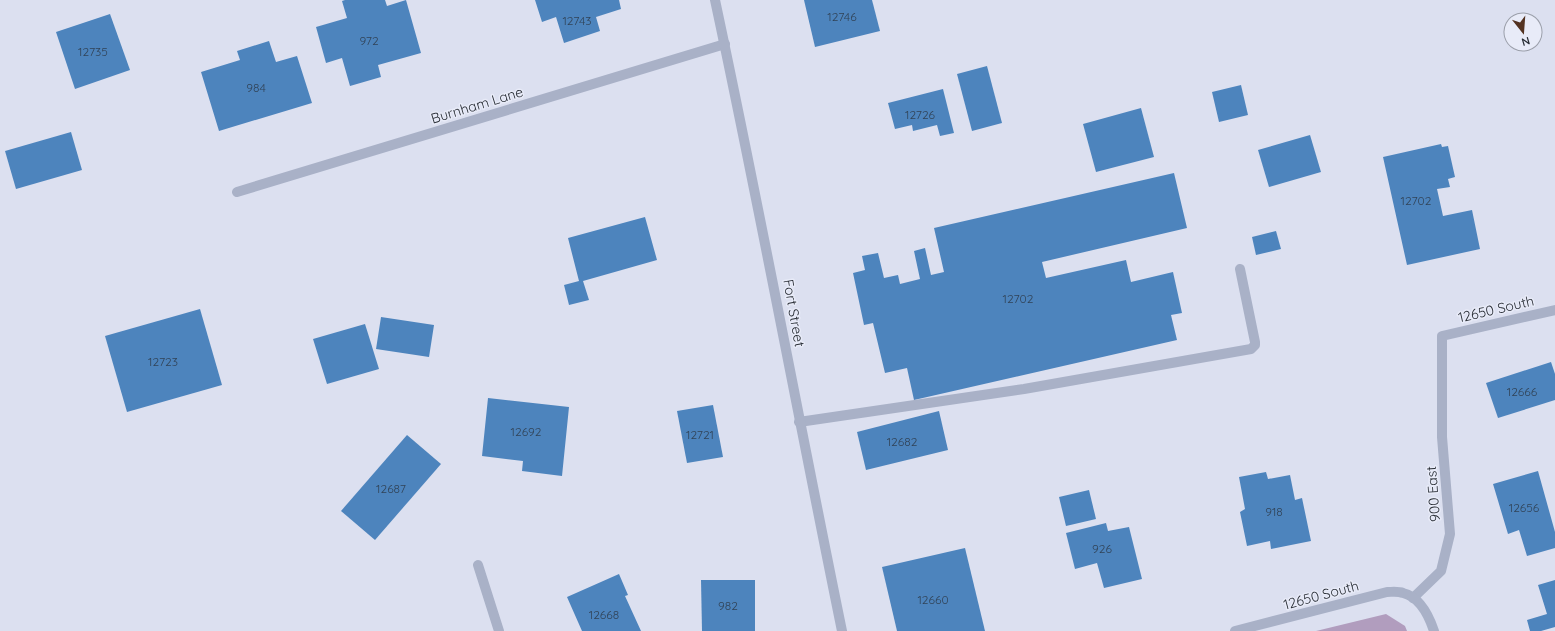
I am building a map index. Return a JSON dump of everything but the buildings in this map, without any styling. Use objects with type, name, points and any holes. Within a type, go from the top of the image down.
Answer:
[{"type":"street","name":"Fort Street","points":[[715,0],[772,275],[799,422],[842,631]]},
{"type":"street","name":"Burnham Lane","points":[[237,192],[725,44]]},
{"type":"street","points":[[799,422],[1024,389],[1251,349],[1255,346],[1255,342],[1240,269]]},
{"type":"street","name":"12650 South","points":[[1442,336],[1555,310]]},
{"type":"street","name":"900 East","points":[[1413,598],[1441,571],[1450,534],[1442,437],[1442,336]]},
{"type":"street","points":[[478,565],[499,631]]},
{"type":"street","name":"12650 South","points":[[1235,631],[1387,592],[1402,593],[1413,598]]},
{"type":"street","points":[[1413,598],[1424,609],[1434,631]]},
{"type":"shaded area","points":[[1386,614],[1405,626],[1407,631],[1316,631]]}]
